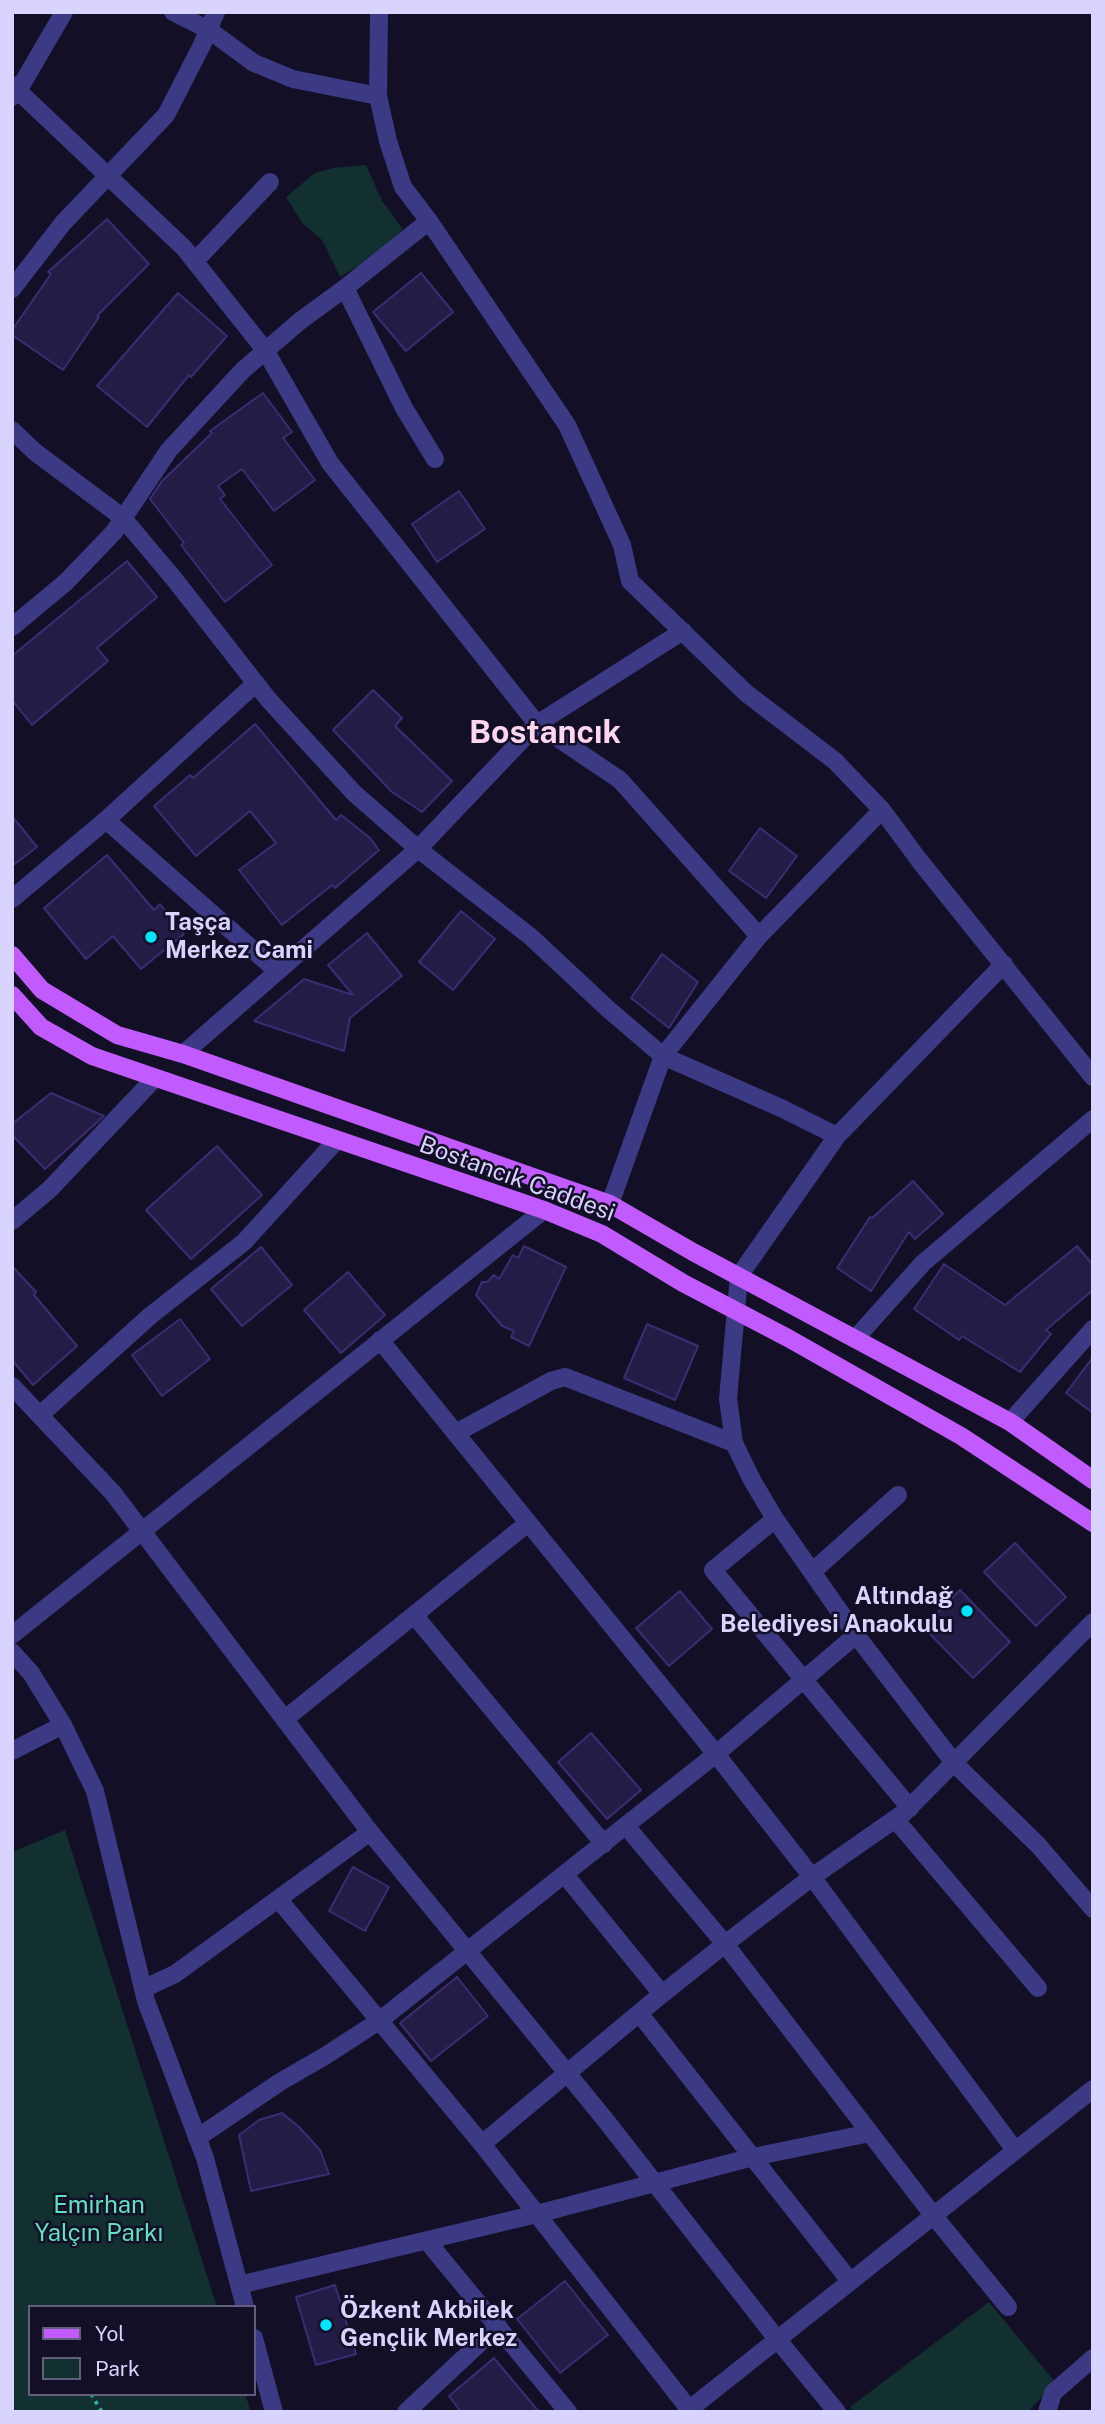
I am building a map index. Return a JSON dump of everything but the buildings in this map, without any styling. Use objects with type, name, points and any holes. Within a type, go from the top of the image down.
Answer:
[{"type":"main road","name":"Bostancık Caddesi","points":[[12,955],[42,990],[117,1035],[183,1054],[610,1204],[693,1252],[1010,1422],[1093,1480]]},
{"type":"main road","name":"Bostancık Caddesi","points":[[15,1005],[41,1027],[92,1056],[544,1210],[602,1234],[961,1436],[1093,1523]]},
{"type":"street","points":[[64,12],[14,91],[109,176],[195,261],[265,350],[330,463],[537,724],[620,780],[759,936]]},
{"type":"street","points":[[173,12],[209,30],[254,63],[293,79],[379,96]]},
{"type":"street","points":[[12,289],[63,223],[166,115],[216,12]]},
{"type":"street","points":[[379,12],[379,96],[388,141],[403,187],[429,221],[567,425],[622,545],[630,581],[746,693],[835,761],[882,810],[1093,1077]]},
{"type":"street","points":[[195,261],[270,182]]},
{"type":"street","points":[[12,626],[86,562],[114,532],[169,450],[243,369],[429,221]]},
{"type":"street","points":[[345,288],[404,408],[435,459]]},
{"type":"street","points":[[12,430],[35,452],[122,517],[256,683],[354,793],[418,849],[531,936],[608,1009],[663,1056],[837,1136]]},
{"type":"street","points":[[183,1054],[418,849],[537,724],[683,631]]},
{"type":"street","points":[[12,899],[106,820],[256,683]]},
{"type":"street","points":[[610,1204],[663,1056],[759,936],[882,810]]},
{"type":"street","points":[[106,820],[277,971]]},
{"type":"street","points":[[1004,964],[837,1136],[740,1276],[727,1399],[734,1443],[775,1518],[856,1635],[955,1764],[1038,1845],[1091,1904]]},
{"type":"street","points":[[12,1221],[50,1189],[154,1079]]},
{"type":"street","points":[[855,1339],[923,1263],[1093,1119]]},
{"type":"street","points":[[40,1415],[150,1316],[244,1242],[336,1141]]},
{"type":"street","points":[[12,1635],[544,1210]]},
{"type":"street","points":[[1010,1422],[1093,1329]]},
{"type":"street","points":[[380,1340],[716,1754],[812,1877],[1015,2150]]},
{"type":"street","points":[[456,1433],[551,1381],[565,1377],[734,1443]]},
{"type":"street","points":[[12,1386],[113,1493],[370,1832],[837,2412]]},
{"type":"street","points":[[812,1572],[898,1495]]},
{"type":"street","points":[[775,1518],[713,1570],[910,1808]]},
{"type":"street","points":[[285,1719],[528,1523]]},
{"type":"street","points":[[414,1615],[604,1844]]},
{"type":"street","points":[[482,2144],[725,1944],[812,1877],[910,1808],[1093,1622]]},
{"type":"street","points":[[197,2138],[280,2082],[379,2021],[716,1754],[856,1635]]},
{"type":"street","points":[[12,1652],[31,1672],[63,1725],[95,1791],[143,1989],[205,2158],[244,2305]]},
{"type":"street","points":[[12,1751],[63,1725]]},
{"type":"street","points":[[895,1819],[1038,1988]]},
{"type":"street","points":[[626,1826],[725,1944],[933,2215],[1008,2307]]},
{"type":"street","points":[[143,1989],[175,1974],[370,1832]]},
{"type":"street","points":[[565,1875],[662,1994]]},
{"type":"street","points":[[279,1900],[482,2144],[687,2411],[1015,2150],[1091,2095]]},
{"type":"street","points":[[639,2013],[850,2281]]},
{"type":"street","points":[[239,2286],[537,2214],[753,2157],[870,2133]]},
{"type":"street","points":[[427,2241],[568,2412]]},
{"type":"street","points":[[406,2412],[498,2326]]},
{"type":"street","points":[[256,2345],[274,2412]]},
{"type":"street","points":[[1038,2412],[1053,2393],[1093,2358]]},
{"type":"street","points":[[1047,2412],[1053,2393]]},
{"type":"path","points":[[92,2396],[102,2412]]},
{"type":"green space","points":[[366,165],[382,201],[403,229],[377,254],[340,277],[322,240],[303,224],[286,197],[315,173],[333,168]]},
{"type":"green space","name":"Emirhan Yalçın Parkı","points":[[65,1830],[216,2305],[28,2305],[28,2396],[246,2396],[251,2412],[12,2412],[12,1852]]},
{"type":"green space","points":[[989,2302],[1055,2382],[1028,2412],[854,2412],[850,2407]]},
{"type":"place","name":"Taşça Merkez Cami","points":[[151,937]]},
{"type":"place","name":"Altındağ Belediyesi Anaokulu","points":[[967,1611]]},
{"type":"place","name":"Özkent Akbilek Gençlik Merkez","points":[[326,2325]]},
{"type":"district","name":"Bostancık","points":[[545,733]]}]
